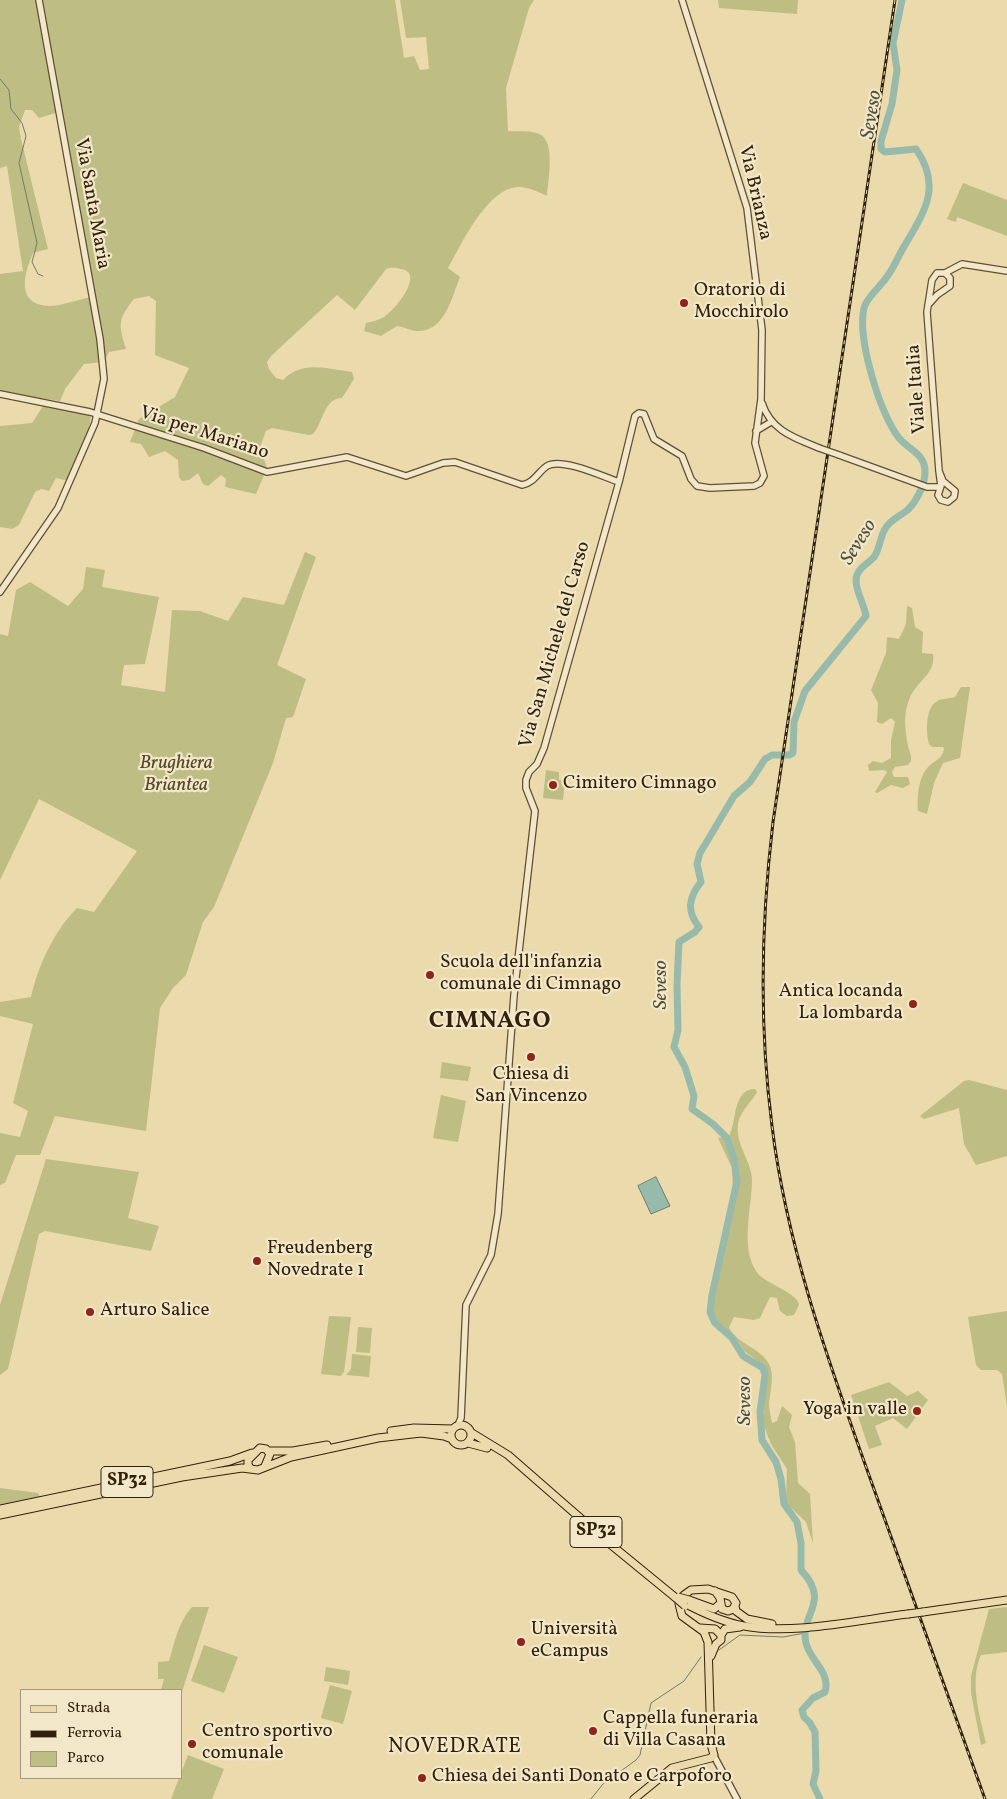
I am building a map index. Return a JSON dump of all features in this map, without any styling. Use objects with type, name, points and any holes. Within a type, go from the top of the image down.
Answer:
[{"type":"main road","points":[[251,1469],[248,1462],[252,1453],[261,1448],[268,1451],[293,1451],[404,1429],[459,1424],[469,1428],[472,1433],[468,1443],[460,1445],[452,1439],[459,1424]]},
{"type":"main road","name":"SP32","points":[[0,1515],[182,1477],[238,1469],[258,1470],[291,1457],[385,1437],[420,1433],[452,1439]]},
{"type":"main road","name":"SP32","points":[[472,1433],[508,1455],[652,1579],[687,1603],[719,1619],[756,1628],[802,1626],[1007,1600]]},
{"type":"main road","name":"SP32","points":[[468,1443],[481,1445],[503,1456],[540,1484]]},
{"type":"main road","points":[[265,1466],[270,1458],[268,1451]]},
{"type":"main road","name":"SP32","points":[[0,1509],[230,1461],[252,1453]]},
{"type":"main road","points":[[735,1606],[728,1612],[724,1610],[722,1601],[715,1591],[691,1590],[684,1595],[679,1604],[682,1616],[710,1638],[720,1641],[725,1629],[732,1627],[756,1628]]},
{"type":"main road","points":[[687,1603],[714,1609],[722,1601],[734,1599],[736,1611],[742,1617],[772,1624]]},
{"type":"main road","points":[[634,1799],[672,1768],[699,1760],[710,1753],[710,1638],[713,1626],[710,1620],[687,1603]]},
{"type":"main road","name":"SP32","points":[[687,1603],[724,1616],[772,1624],[802,1626]]},
{"type":"main road","points":[[710,1638],[717,1630],[721,1635]]},
{"type":"street","name":"Via Santa Maria","points":[[0,592],[65,494],[97,414],[103,388],[104,362],[39,0]]},
{"type":"street","name":"Via Brianza","points":[[682,0],[747,208],[762,330],[761,399]]},
{"type":"street","points":[[948,276],[958,265],[971,264],[1007,271]]},
{"type":"street","points":[[942,292],[934,289],[932,284],[936,274],[948,276]]},
{"type":"street","points":[[928,305],[950,286],[948,276]]},
{"type":"street","name":"Viale Italia","points":[[932,284],[928,305],[938,471],[941,487],[939,497]]},
{"type":"street","name":"Via per Mariano","points":[[0,394],[75,407],[204,448],[266,472],[347,457],[406,476],[449,462],[462,464],[522,485],[530,482],[548,465],[558,463],[619,482]]},
{"type":"street","points":[[761,399],[770,420],[790,436],[927,487],[948,485]]},
{"type":"street","points":[[756,431],[761,399]]},
{"type":"street","name":"Via San Michele del Carso","points":[[459,1424],[466,1305],[490,1255],[499,1204],[514,996],[535,811],[526,788],[526,780],[537,764],[544,748],[637,414],[644,414],[654,438],[682,456],[692,481],[702,488],[754,486],[762,482],[764,473],[756,447],[756,431]]},
{"type":"street","points":[[758,423],[770,420]]},
{"type":"street","points":[[756,431],[770,420]]},
{"type":"street","points":[[927,487],[945,502],[953,499],[954,491],[938,471]]},
{"type":"street","points":[[710,1753],[737,1799]]},
{"type":"green space","points":[[0,0],[395,0],[404,58],[414,56],[420,70],[429,69],[426,37],[406,38],[400,0],[534,0],[529,8],[506,88],[508,131],[539,134],[548,144],[550,162],[547,196],[521,187],[509,189],[498,195],[487,205],[468,231],[448,268],[460,277],[447,310],[442,318],[429,329],[417,331],[397,326],[381,336],[364,331],[366,323],[382,318],[389,313],[406,292],[410,277],[408,272],[390,268],[386,269],[355,310],[337,295],[271,356],[267,362],[269,369],[276,378],[283,380],[299,370],[315,367],[352,372],[354,379],[342,398],[336,399],[328,406],[313,434],[309,435],[272,428],[266,431],[260,447],[267,468],[256,494],[225,487],[226,479],[221,475],[208,486],[203,484],[198,473],[189,480],[182,481],[179,477],[178,460],[165,451],[149,457],[141,444],[130,442],[139,419],[175,397],[189,368],[155,355],[156,301],[149,296],[134,299],[122,317],[121,327],[126,349],[109,352],[104,362],[84,364],[65,389],[60,401],[0,392],[0,274],[23,271],[7,166],[0,168]],"holes":[[[25,110],[32,110],[39,118],[59,112],[92,297],[54,306],[39,304],[31,300],[25,287],[27,270],[33,253],[48,249],[19,127]]]},
{"type":"green space","points":[[718,0],[798,0],[797,14],[719,8]]},
{"type":"green space","points":[[963,183],[1007,200],[1007,236],[957,217],[956,222],[947,219]]},
{"type":"green space","points":[[45,403],[90,414],[89,428],[83,447],[69,481],[56,478],[49,491],[41,489],[35,492],[19,525],[12,529],[0,527],[0,426],[32,423]]},
{"type":"green space","name":"Brughiera Briantea","points":[[305,552],[316,557],[277,665],[306,679],[293,717],[286,718],[273,763],[214,907],[203,922],[186,975],[173,988],[160,1008],[146,1131],[55,1116],[40,1155],[16,1155],[5,1183],[0,1185],[0,1133],[20,1137],[28,1111],[13,1103],[33,1024],[0,1016],[0,1002],[31,997],[48,949],[61,927],[77,908],[94,912],[137,851],[39,799],[0,880],[0,634],[8,636],[16,590],[30,582],[68,606],[83,589],[86,567],[105,570],[102,587],[159,597],[145,664],[124,665],[121,685],[165,692],[172,610],[200,611],[228,621],[243,597],[284,605]]},
{"type":"green space","points":[[907,606],[912,608],[915,627],[923,632],[922,653],[933,654],[933,661],[929,673],[912,693],[907,706],[905,728],[911,761],[908,765],[895,767],[892,772],[894,777],[908,777],[910,784],[903,788],[891,785],[877,793],[875,792],[887,772],[884,770],[869,771],[868,765],[873,761],[882,763],[891,758],[891,740],[895,722],[891,718],[882,724],[877,722],[878,703],[871,690],[886,653],[887,637],[899,639],[906,624]]},
{"type":"green space","points":[[961,687],[970,687],[960,758],[943,763],[934,783],[927,814],[918,811],[920,781],[925,771],[940,757],[944,749],[943,747],[932,747],[929,744],[927,734],[928,715],[932,705],[940,700],[955,697]]},
{"type":"green space","points":[[546,770],[559,772],[559,780],[565,781],[563,800],[543,798]]},
{"type":"green space","points":[[442,1062],[471,1067],[468,1081],[440,1078]]},
{"type":"green space","points":[[969,1080],[1007,1090],[1007,1156],[976,1165],[964,1144],[959,1108],[924,1119],[920,1116],[964,1081]]},
{"type":"green space","points":[[755,1089],[757,1092],[743,1111],[738,1124],[739,1138],[752,1179],[748,1226],[751,1261],[760,1276],[793,1296],[799,1305],[794,1315],[787,1316],[780,1311],[777,1298],[770,1297],[760,1318],[754,1320],[734,1317],[729,1327],[737,1338],[760,1353],[771,1368],[772,1384],[769,1404],[772,1423],[777,1421],[782,1406],[792,1415],[789,1427],[795,1442],[798,1483],[810,1494],[813,1543],[806,1522],[786,1503],[787,1469],[771,1444],[763,1424],[766,1367],[744,1351],[739,1342],[715,1320],[711,1309],[714,1293],[712,1292],[733,1193],[732,1168],[718,1138],[729,1136],[739,1100],[748,1090]]},
{"type":"green space","points":[[441,1095],[466,1101],[458,1142],[433,1138]]},
{"type":"green space","points":[[46,1159],[139,1172],[128,1218],[159,1226],[151,1251],[45,1231],[39,1234],[8,1369],[0,1375],[0,1305]]},
{"type":"green space","points":[[1007,1311],[1007,1406],[1002,1374],[997,1370],[981,1370],[976,1365],[968,1317]]},
{"type":"green space","points":[[329,1316],[351,1317],[344,1372],[341,1376],[321,1374]]},
{"type":"green space","points":[[358,1327],[372,1328],[370,1353],[356,1352]]},
{"type":"green space","points":[[352,1354],[371,1356],[369,1377],[346,1375],[351,1369]]},
{"type":"green space","points":[[889,1382],[907,1396],[918,1391],[928,1400],[907,1429],[893,1418],[875,1426],[882,1445],[869,1449],[851,1395]]},
{"type":"green space","points":[[0,1488],[38,1493],[41,1499],[0,1507]]},
{"type":"green space","points":[[192,1607],[209,1607],[182,1692],[182,1689],[161,1689],[164,1679],[158,1679],[158,1662],[169,1661],[175,1639],[187,1613]]},
{"type":"green space","points":[[1007,1607],[1007,1652],[981,1655],[978,1665],[976,1676],[977,1699],[986,1743],[981,1745],[971,1693],[971,1676],[989,1609]]},
{"type":"green space","points":[[204,1645],[238,1657],[224,1693],[191,1681]]},
{"type":"green space","points":[[326,1667],[350,1671],[348,1685],[324,1681]]},
{"type":"green space","points":[[330,1685],[352,1691],[343,1724],[321,1718]]},
{"type":"green space","points":[[188,1755],[224,1769],[212,1799],[171,1799],[179,1779],[182,1779],[182,1771]]},
{"type":"shaded area","points":[[656,1177],[670,1206],[651,1214],[638,1186]]},
{"type":"waterway","name":"Seveso","points":[[820,1799],[813,1784],[816,1771],[815,1732],[804,1717],[802,1710],[813,1698],[825,1692],[826,1685],[823,1672],[806,1643],[805,1633],[813,1608],[814,1591],[810,1581],[801,1570],[801,1543],[797,1522],[784,1504],[781,1479],[776,1462],[762,1440],[760,1412],[765,1375],[763,1368],[743,1356],[732,1338],[715,1323],[710,1312],[737,1181],[734,1159],[727,1138],[713,1124],[692,1109],[694,1096],[685,1067],[674,1047],[678,1030],[677,985],[679,942],[695,932],[699,927],[692,915],[691,904],[694,893],[701,882],[697,864],[700,853],[734,796],[750,782],[765,759],[772,755],[789,755],[793,753],[794,722],[805,691],[866,616],[856,584],[858,573],[876,554],[883,532],[887,526],[909,509],[916,500],[925,478],[923,461],[899,438],[878,395],[867,356],[863,321],[865,304],[889,274],[919,221],[928,198],[928,175],[924,162],[916,149],[885,152],[881,149],[881,141],[892,104],[897,70],[893,43],[902,0]]},
{"type":"waterway","points":[[0,79],[9,90],[11,109],[22,123],[26,136],[19,163],[37,243],[32,262],[38,274],[43,276]]},
{"type":"waterway","points":[[719,1650],[740,1635],[783,1637],[805,1633]]},
{"type":"waterway","points":[[591,1799],[603,1784],[640,1755],[651,1703],[684,1681],[701,1657]]},
{"type":"railway","points":[[895,0],[773,822],[766,898],[763,1012],[768,1088],[779,1171],[788,1216],[811,1305],[855,1435],[985,1799]]},
{"type":"place","name":"Oratorio di Mocchirolo","points":[[684,303]]},
{"type":"place","name":"Cimitero Cimnago","points":[[553,785]]},
{"type":"place","name":"Scuola dell'infanzia comunale di Cimnago","points":[[430,975]]},
{"type":"place","name":"Antica locanda La lombarda","points":[[913,1004]]},
{"type":"place","name":"Chiesa di San Vincenzo","points":[[531,1057]]},
{"type":"place","name":"Freudenberg Novedrate 1","points":[[257,1261]]},
{"type":"place","name":"Arturo Salice","points":[[90,1312]]},
{"type":"place","name":"Yoga in valle","points":[[917,1411]]},
{"type":"place","name":"Università eCampus","points":[[521,1642]]},
{"type":"place","name":"Cappella funeraria di Villa Casana","points":[[593,1731]]},
{"type":"place","name":"Centro sportivo comunale","points":[[192,1744]]},
{"type":"place","name":"Chiesa dei Santi Donato e Carpoforo","points":[[422,1778]]},
{"type":"district","name":"CIMNAGO","points":[[490,1023]]},
{"type":"district","name":"NOVEDRATE","points":[[455,1748]]}]
